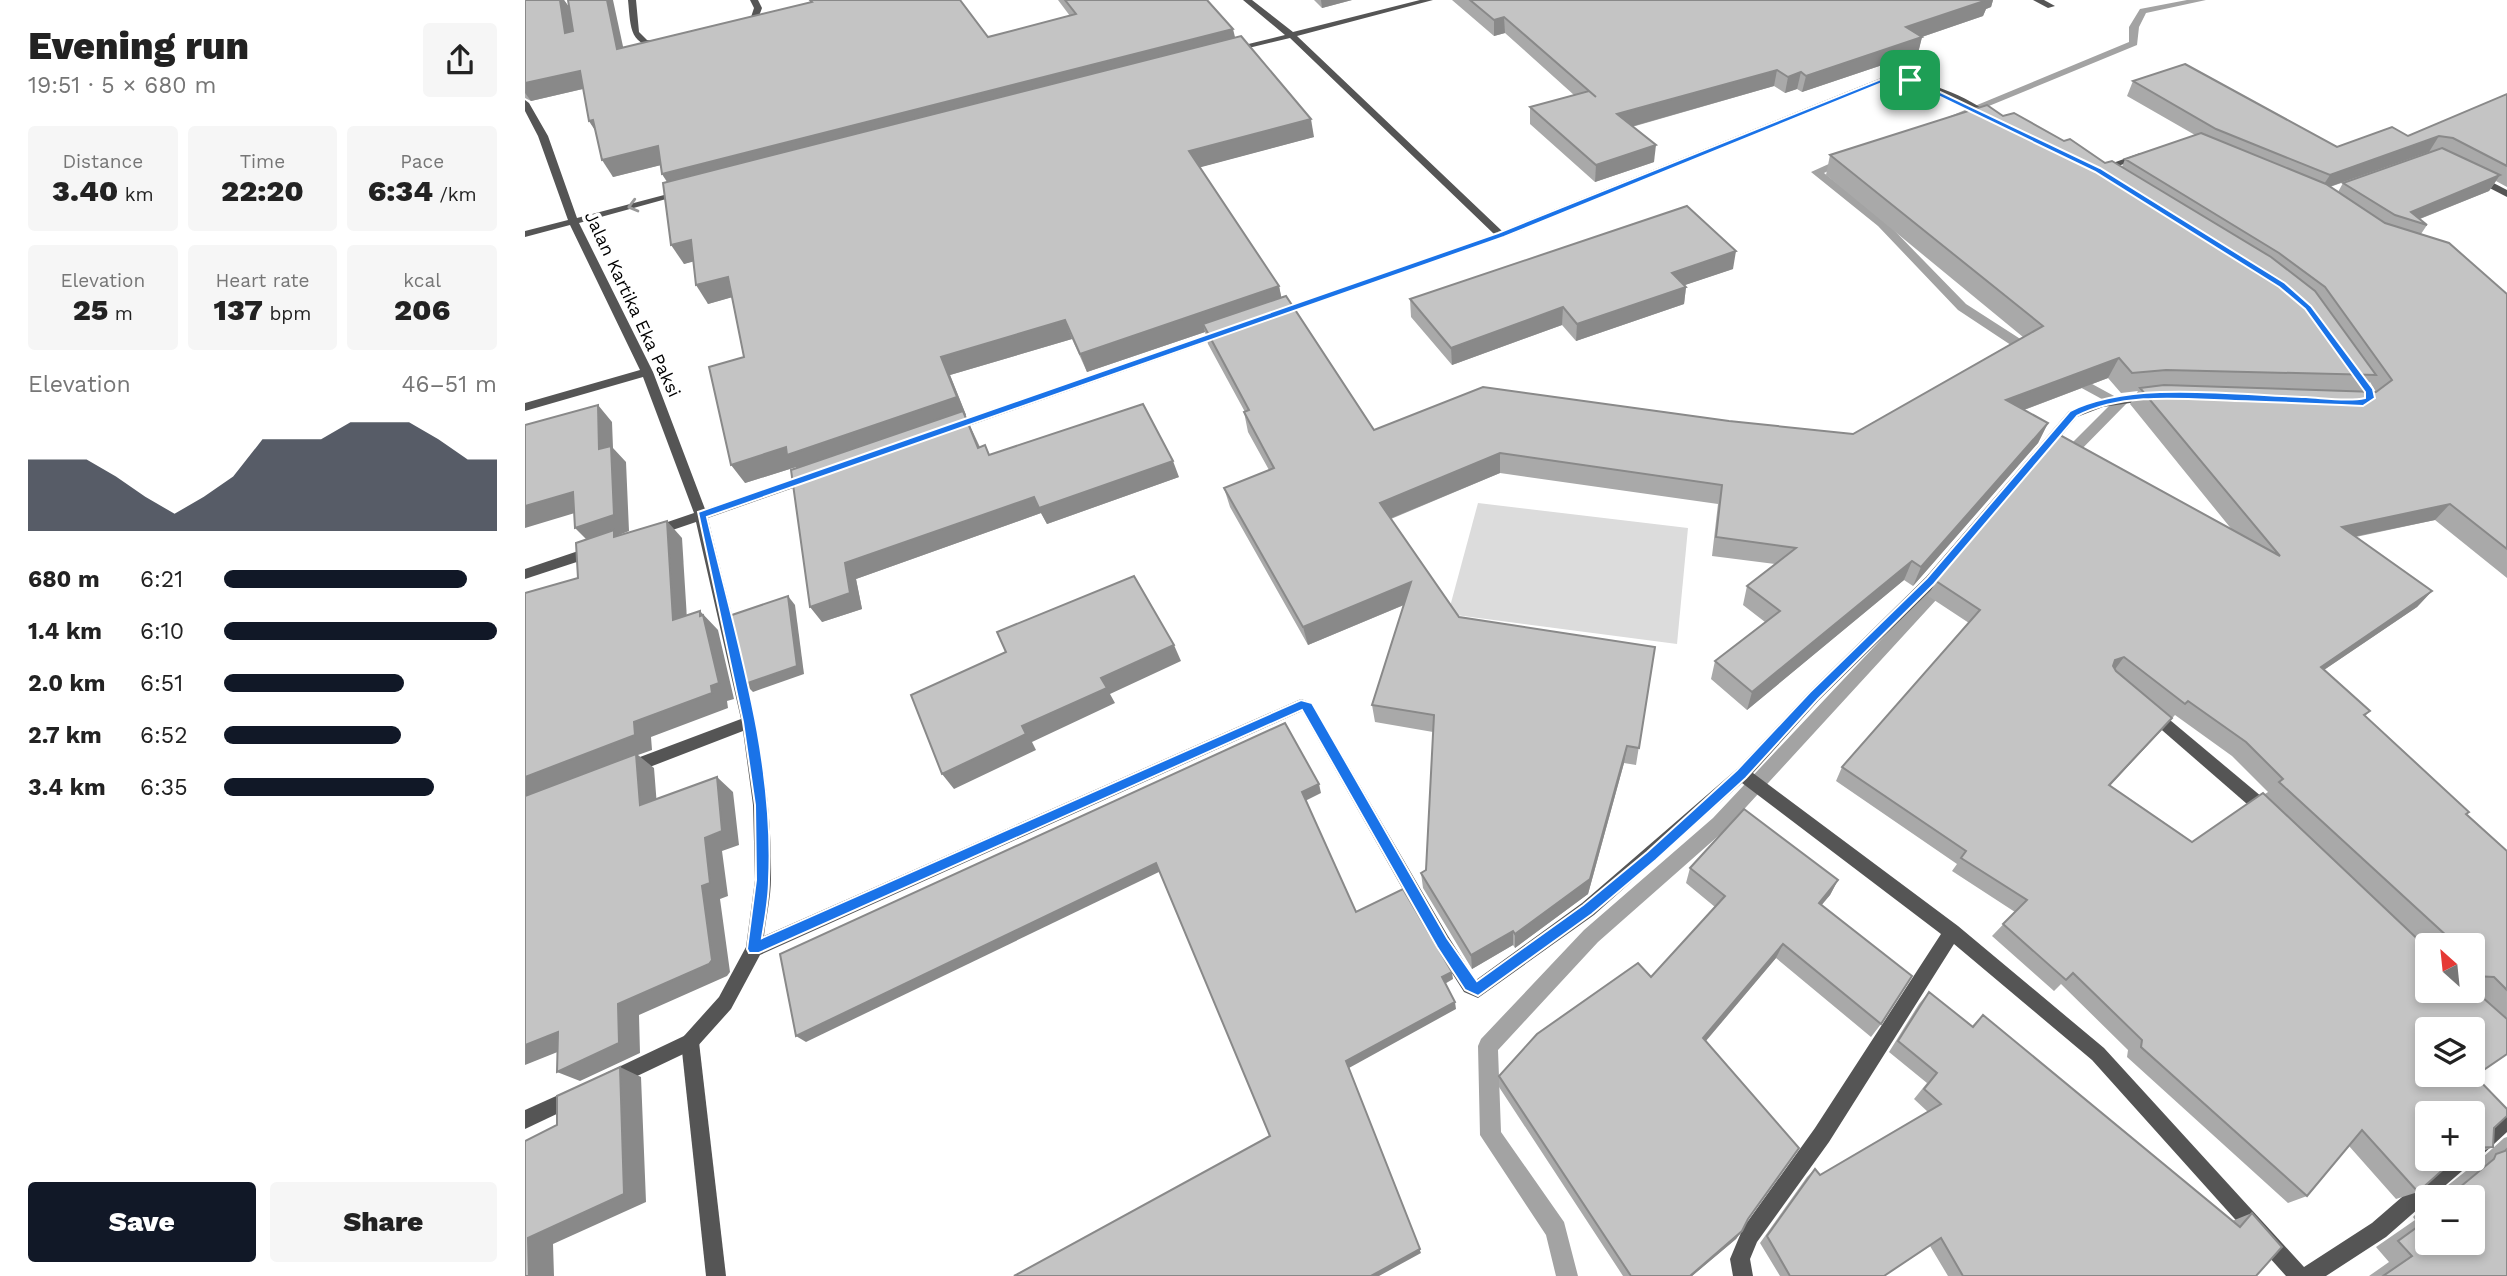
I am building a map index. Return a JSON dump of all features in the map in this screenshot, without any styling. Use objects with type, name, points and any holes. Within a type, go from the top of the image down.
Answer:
[{"type":"street","points":[[632,0],[635,33],[644,42],[665,45],[678,43]]},
{"type":"street","points":[[736,30],[755,18],[758,8],[754,0]]},
{"type":"street","points":[[1247,0],[1291,35],[1501,235]]},
{"type":"street","points":[[1225,52],[1429,0]]},
{"type":"street","points":[[2037,0],[2051,6]]},
{"type":"street","points":[[1266,318],[1501,235],[1891,79],[1923,85],[1995,121]]},
{"type":"street","name":"Jalan Kartika Eka Paksi","points":[[526,106],[543,136],[573,221],[647,372],[701,515],[749,722],[761,805],[763,880],[754,949],[725,1003],[690,1042]]},
{"type":"street","points":[[2098,170],[2158,150]]},
{"type":"street","points":[[2086,164],[2109,177]]},
{"type":"street","points":[[2472,176],[2507,194]]},
{"type":"street","points":[[525,234],[690,191]]},
{"type":"street","points":[[939,432],[1240,327]]},
{"type":"street","points":[[525,407],[647,372]]},
{"type":"street","points":[[754,949],[1301,705],[1307,707],[1442,942],[1470,986],[1478,989],[1587,909],[1747,777],[1814,696],[1931,581],[2073,414],[2087,407],[2124,398],[2167,395]]},
{"type":"street","points":[[638,536],[821,473]]},
{"type":"street","points":[[525,574],[601,549]]},
{"type":"street","points":[[2144,706],[2279,823]]},
{"type":"street","points":[[612,775],[749,722]]},
{"type":"street","points":[[1747,777],[1952,932],[2098,1054],[2299,1276]]},
{"type":"street","points":[[1743,1276],[1740,1258],[1751,1235],[1822,1135],[1952,932]]},
{"type":"street","points":[[525,1120],[690,1042],[716,1276]]},
{"type":"street","points":[[2485,1139],[2507,1120]]},
{"type":"street","points":[[2308,1276],[2379,1230],[2447,1171]]},
{"type":"shaded area","points":[[1478,503],[1688,528],[1677,644],[1448,614]]},
{"type":"building","points":[[525,0],[560,0],[565,33],[573,31],[568,0],[607,0],[617,49],[812,2],[810,0],[960,0],[988,37],[1076,14],[1065,0],[1207,0],[1233,29],[662,174],[658,146],[602,160],[593,120],[589,121],[580,71],[525,83]]},
{"type":"building","points":[[1470,0],[1987,0],[1906,27],[1922,37],[1806,76],[1801,72],[1788,77],[1777,70],[1617,114],[1656,145],[1596,165],[1530,107],[1589,91],[1596,97],[1504,17],[1494,20]]},
{"type":"building","points":[[1241,36],[1311,119],[1189,151],[1279,286],[1080,354],[1065,320],[941,357],[957,397],[787,455],[786,447],[731,465],[709,367],[744,357],[728,277],[696,285],[691,240],[671,245],[663,183]]},
{"type":"building","points":[[2185,64],[2337,147],[2392,127],[2408,136],[2507,94],[2507,166],[2453,138],[2439,136],[2330,175],[2216,129],[2133,81]]},
{"type":"building","points":[[1987,105],[2003,116],[2014,113],[2064,141],[2070,139],[2105,163],[2112,161],[2271,257],[2315,291],[2376,375],[2166,370],[2132,373],[2119,358],[2006,400],[2048,423],[1921,567],[1912,561],[1752,692],[1715,661],[1780,611],[1747,586],[1796,548],[1716,537],[1722,485],[1500,453],[1380,503],[1459,617],[1655,647],[1639,748],[1627,746],[1590,879],[1515,934],[1513,931],[1471,955],[1421,873],[1426,870],[1434,715],[1372,705],[1411,582],[1303,627],[1224,488],[1274,468],[1244,412],[1249,410],[1203,324],[1286,296],[1374,430],[1483,387],[1729,421],[1853,434],[2043,326],[1830,155]]},
{"type":"building","points":[[2201,133],[2326,184],[2385,223],[2449,243],[2507,294],[2507,549],[2450,504],[2342,527],[2432,591],[2321,667],[2370,711],[2364,715],[2507,851],[2507,990],[2494,977],[2485,977],[2485,933],[2444,933],[2279,782],[2283,779],[2246,742],[2188,701],[2185,704],[2124,657],[2115,660],[2113,666],[2116,671],[2172,718],[2109,785],[2192,842],[2263,793],[2415,937],[2415,1003],[2485,1003],[2485,1000],[2507,1019],[2507,1054],[2485,1069],[2485,1017],[2415,1017],[2415,1087],[2485,1086],[2507,1109],[2507,1116],[2494,1128],[2493,1147],[2485,1147],[2485,1101],[2415,1101],[2415,1171],[2441,1171],[2426,1185],[2415,1185],[2415,1189],[2362,1130],[2307,1196],[2141,1047],[2142,1040],[2073,973],[2066,980],[2003,924],[2027,900],[1961,858],[1966,851],[1842,767],[1980,610],[1936,581],[2060,435],[2280,556],[2140,388],[2164,385],[2376,392],[2392,380],[2325,287],[2279,253],[2125,159]]},
{"type":"building","points":[[2442,148],[2500,175],[2411,212],[2427,225],[2395,215],[2343,183]]},
{"type":"building","points":[[1687,206],[1736,251],[1672,273],[1686,287],[1577,324],[1563,307],[1451,348],[1410,299]]},
{"type":"building","points":[[1143,404],[1173,461],[1039,508],[1034,497],[845,563],[850,593],[810,607],[791,470],[963,411],[978,448],[985,445],[989,455]]},
{"type":"building","points":[[598,405],[599,449],[611,446],[614,515],[575,528],[573,492],[525,506],[525,425]]},
{"type":"building","points":[[667,521],[673,620],[700,611],[700,616],[703,615],[719,683],[711,686],[712,693],[634,722],[635,735],[525,777],[525,593],[578,578],[576,543],[614,530],[614,537]]},
{"type":"building","points":[[1134,576],[1174,645],[1101,678],[1107,688],[1022,726],[1026,734],[942,774],[911,695],[1006,652],[997,632]]},
{"type":"building","points":[[788,596],[797,666],[745,684],[729,616]]},
{"type":"building","points":[[1285,723],[1319,784],[1302,792],[1356,912],[1403,889],[1452,972],[1442,977],[1455,1002],[1346,1061],[1420,1249],[1371,1276],[1014,1276],[1270,1136],[1156,863],[796,1036],[780,954]]},
{"type":"building","points":[[636,754],[640,805],[717,777],[722,831],[705,838],[710,883],[702,886],[712,960],[709,964],[618,1004],[619,1043],[557,1072],[558,1032],[525,1045],[525,796]]},
{"type":"building","points":[[1744,809],[1838,880],[1819,903],[1912,976],[1881,1024],[1783,944],[1703,1038],[1799,1148],[1742,1231],[1690,1276],[1631,1276],[1499,1076],[1537,1034],[1638,963],[1651,977],[1725,896],[1690,868]]},
{"type":"building","points":[[1929,992],[1973,1027],[1983,1015],[2240,1227],[2252,1213],[2282,1247],[2256,1276],[1963,1276],[1941,1238],[1884,1276],[1790,1276],[1767,1236],[1815,1169],[1820,1175],[1941,1104],[1924,1089],[1937,1073],[1898,1041]]},
{"type":"building","points":[[620,1067],[624,1194],[528,1238],[529,1276],[525,1276],[525,1141],[557,1125],[557,1096]]},
{"type":"building","points":[[2507,1149],[2507,1276],[2383,1276],[2412,1256],[2398,1241],[2415,1229],[2415,1255],[2485,1255],[2485,1185],[2463,1185],[2479,1171],[2485,1171],[2485,1166],[2496,1154]]},
{"type":"waterway","points":[[1941,122],[2134,43],[2134,27],[2143,11],[2201,0]]},
{"type":"waterway","points":[[1846,160],[1816,172],[1882,224],[1962,307],[2034,354]]},
{"type":"waterway","points":[[2064,459],[2120,403],[2070,376]]},
{"type":"waterway","points":[[1567,1276],[1556,1230],[1491,1135],[1488,1046],[1591,936],[1719,824],[1943,583]]},
{"type":"route","points":[[1910,80],[2098,170],[2282,285],[2308,307],[2371,396],[2363,402],[2167,395],[2124,398],[2087,407],[2073,414],[1931,581],[1814,696],[1742,774],[1587,909],[1478,989],[1470,986],[1442,942],[1307,707],[1301,705],[754,949],[763,880],[761,805],[749,722],[701,515],[1501,235],[1881,81],[1910,80]]}]
